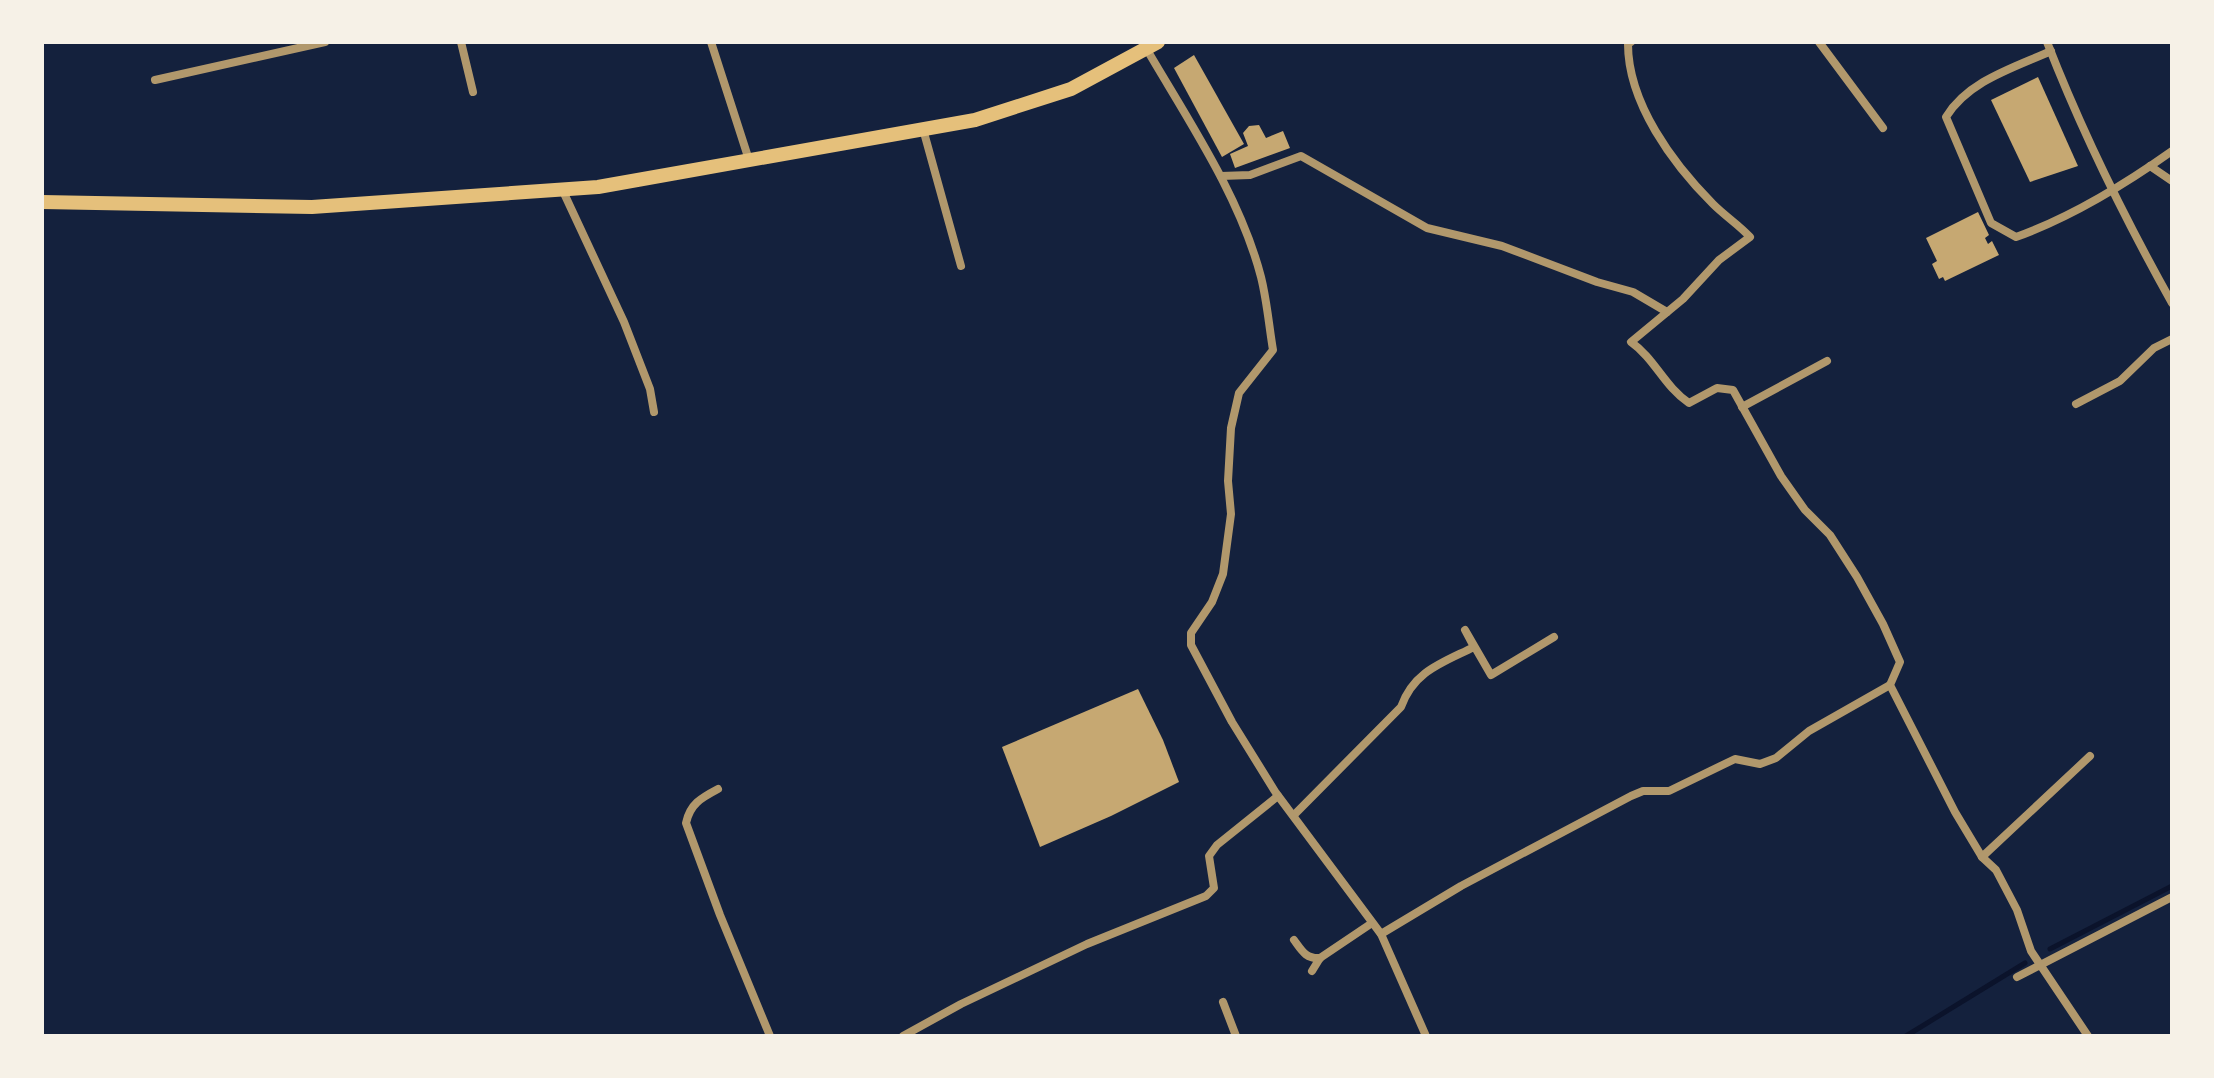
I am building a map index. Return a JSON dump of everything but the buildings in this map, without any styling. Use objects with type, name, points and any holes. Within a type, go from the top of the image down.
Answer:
[{"type":"main road","points":[[42,202],[312,207],[598,187],[975,120],[1071,89],[1152,45]]},
{"type":"street","points":[[155,80],[325,42]]},
{"type":"street","points":[[461,42],[473,92]]},
{"type":"street","points":[[711,42],[749,160]]},
{"type":"street","points":[[1381,934],[1461,886],[1631,796],[1643,791],[1669,791],[1735,759],[1760,764],[1776,758],[1809,731],[1890,685],[1900,662],[1883,624],[1830,535],[1805,510],[1781,476],[1733,390],[1717,388],[1689,403],[1673,393],[1647,357],[1631,342],[1667,312],[1719,260],[1750,237],[1716,207],[1672,158],[1636,90],[1628,63],[1628,44],[1631,42]]},
{"type":"street","points":[[1819,42],[1883,128]]},
{"type":"street","points":[[1152,45],[1221,176],[1261,277],[1273,350],[1239,393],[1231,428],[1228,481],[1231,514],[1223,574],[1212,602],[1191,633],[1191,645],[1232,722],[1278,796],[1381,934],[1426,1036]]},
{"type":"street","points":[[2172,151],[2112,191],[2050,225],[2016,237],[1991,223],[1946,117],[1955,102],[1973,87],[2049,46],[2066,91],[2112,191],[2125,219],[2172,303]]},
{"type":"street","points":[[923,129],[961,266]]},
{"type":"street","points":[[1221,176],[1250,175],[1301,156],[1427,228],[1502,246],[1597,282],[1633,292],[1667,312]]},
{"type":"street","points":[[2150,166],[2172,181]]},
{"type":"street","points":[[562,189],[624,322],[650,389],[654,412]]},
{"type":"street","points":[[2076,404],[2120,381],[2154,348],[2172,339]]},
{"type":"street","points":[[1742,407],[1827,361]]},
{"type":"street","points":[[1294,815],[1401,707],[1406,694],[1426,671],[1474,647],[1465,630],[1491,675],[1554,637]]},
{"type":"street","points":[[1890,685],[1955,812],[1982,857],[1996,870],[2017,910],[2031,951],[2088,1036]]},
{"type":"street","points":[[1982,857],[2090,756]]},
{"type":"street","points":[[718,789],[698,800],[689,810],[686,823],[770,1036]]},
{"type":"street","points":[[903,1036],[961,1004],[1087,944],[1206,896],[1214,888],[1209,856],[1217,845],[1278,796]]},
{"type":"street","points":[[2017,977],[2172,897]]},
{"type":"street","points":[[1312,971],[1320,958],[1372,923]]},
{"type":"street","points":[[1294,940],[1305,955],[1311,959],[1320,958]]},
{"type":"street","points":[[1223,1002],[1236,1036]]},
{"type":"waterway","points":[[2050,949],[2172,886]]},
{"type":"waterway","points":[[1906,1036],[2025,963]]}]
